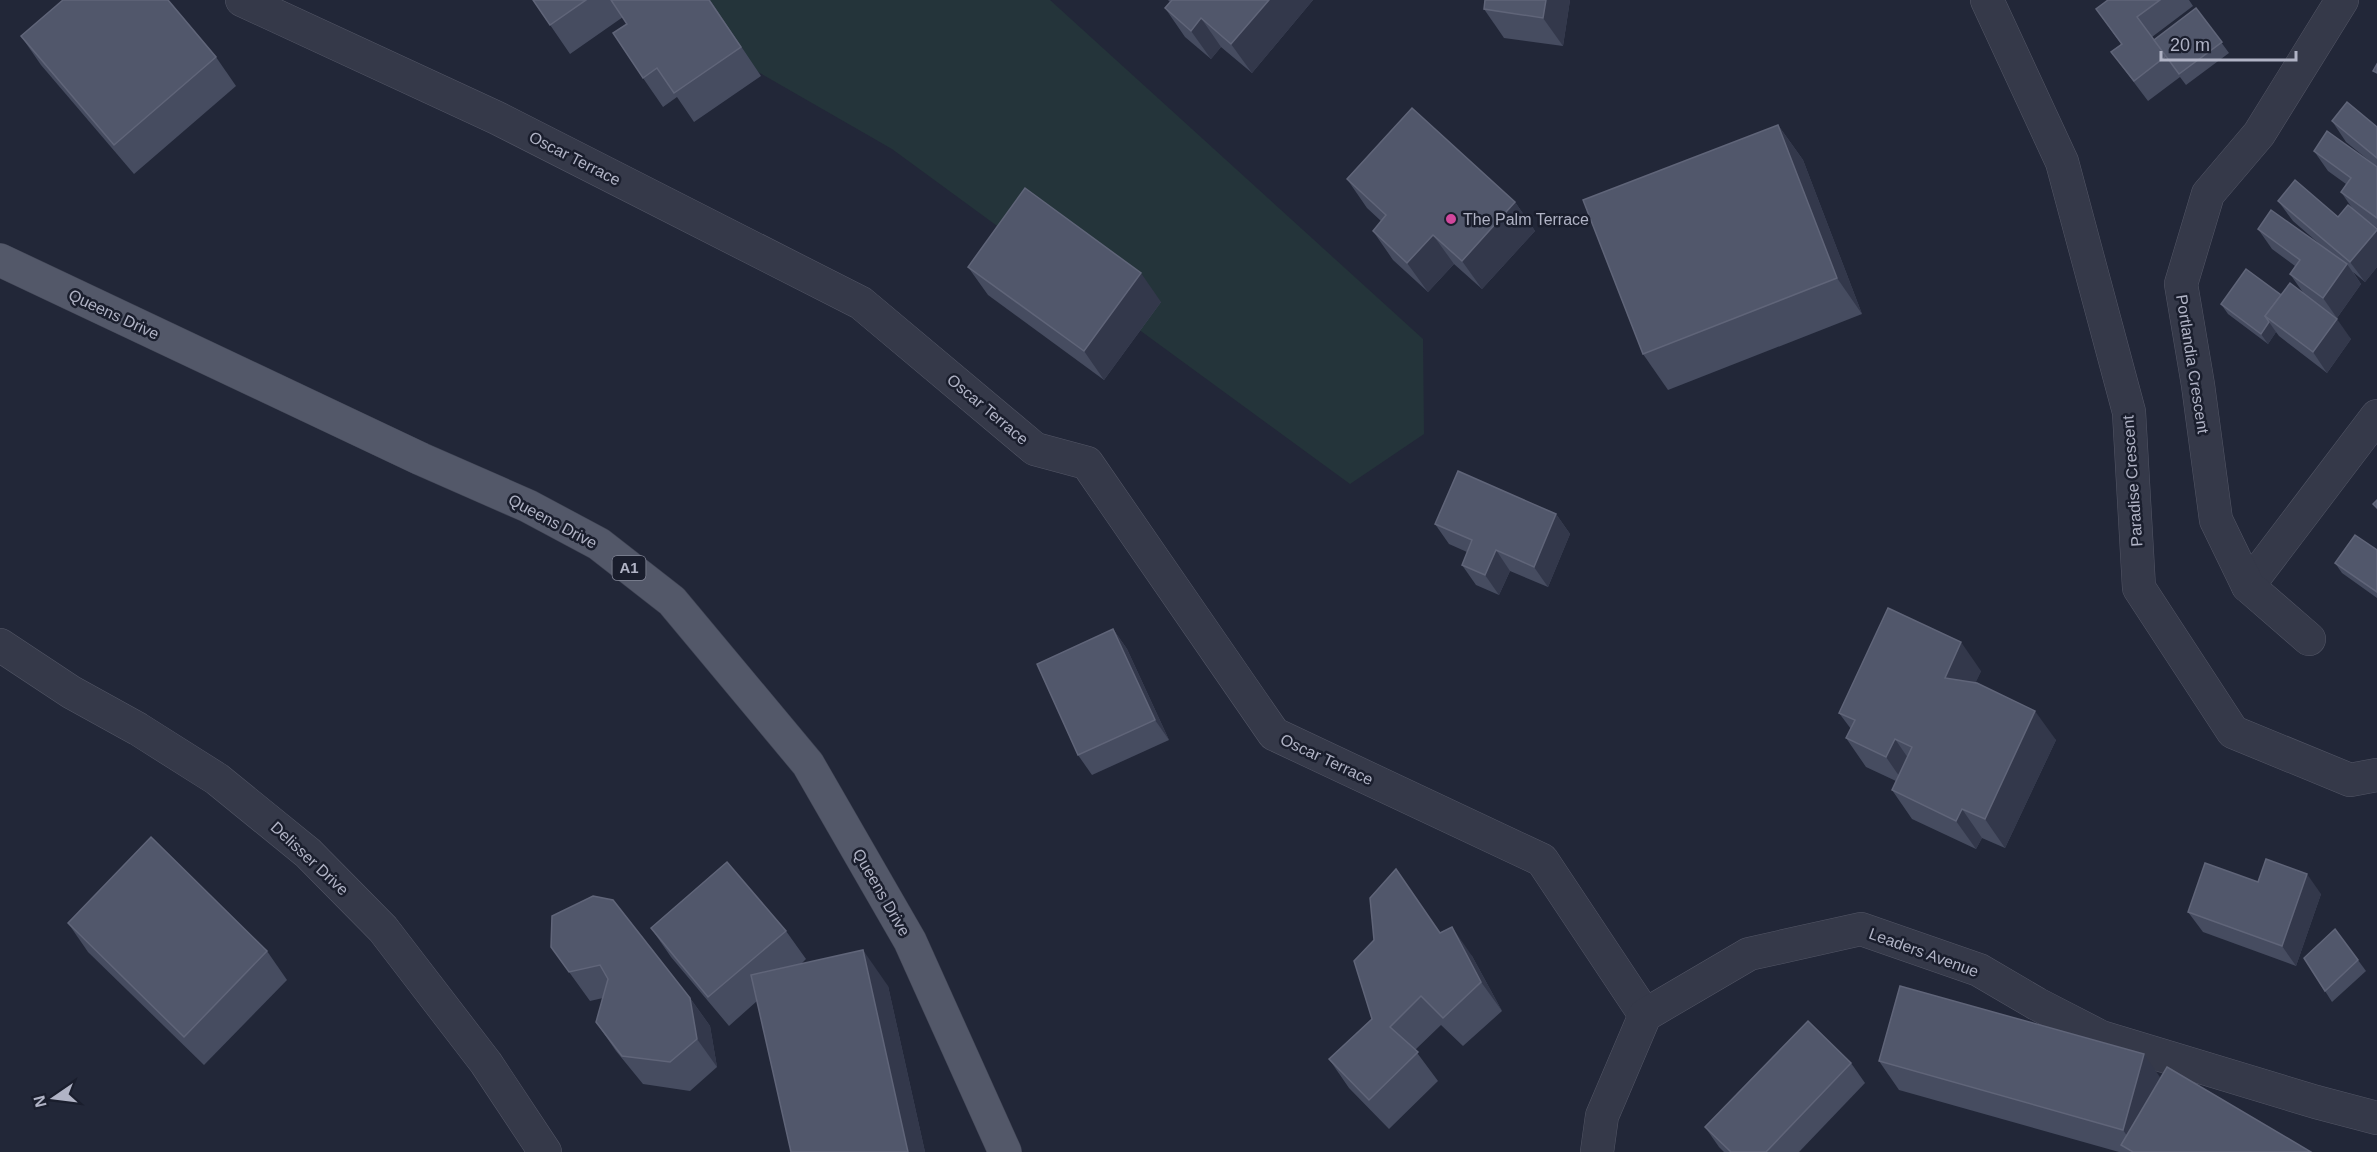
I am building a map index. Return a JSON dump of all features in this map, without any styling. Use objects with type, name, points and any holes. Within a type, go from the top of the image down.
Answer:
[{"type":"main road","name":"Queens Drive","points":[[0,260],[411,454],[528,506],[598,544],[672,601],[808,764],[910,941],[1005,1152]]},
{"type":"street","name":"Oscar Terrace","points":[[242,0],[497,118],[861,303],[1035,448],[1087,463],[1274,734],[1542,860],[1645,1015]]},
{"type":"street","name":"Paradise Crescent","points":[[1987,0],[2062,162],[2129,412],[2139,588],[2232,732],[2350,780],[2377,775]]},
{"type":"street","name":"Portlandia Crescent","points":[[2309,639],[2248,586],[2216,520],[2198,385],[2181,284],[2208,194],[2259,134],[2341,0]]},
{"type":"street","points":[[2248,586],[2377,416]]},
{"type":"street","name":"Delisser Drive","points":[[0,645],[71,692],[138,729],[217,779],[308,853],[382,929],[486,1063],[545,1152]]},
{"type":"street","name":"Leaders Avenue","points":[[1645,1015],[1749,954],[1861,928],[1979,970],[2037,1004],[2101,1037],[2316,1102],[2377,1118]]},
{"type":"street","points":[[1597,1152],[1602,1116],[1645,1015]]},
{"type":"shaded area","points":[[633,0],[1050,0],[1423,339],[1424,434],[1350,484],[892,149]]},
{"type":"building","points":[[63,0],[168,0],[216,57],[114,145],[21,36]]},
{"type":"building","points":[[533,0],[586,0],[550,25]]},
{"type":"building","points":[[611,0],[709,0],[741,47],[674,93],[657,68],[643,78],[613,33],[627,24]]},
{"type":"building","points":[[1172,0],[1269,0],[1231,44],[1201,18],[1191,31],[1165,8]]},
{"type":"building","points":[[1485,0],[1546,0],[1543,18],[1484,9]]},
{"type":"building","points":[[2108,0],[2160,0],[2137,17],[2166,56],[2134,81],[2111,52],[2122,44],[2096,9]]},
{"type":"building","points":[[2196,8],[2222,42],[2179,74],[2154,40]]},
{"type":"building","points":[[2347,102],[2377,127],[2377,158],[2332,121]]},
{"type":"building","name":"The Palm Terrace","points":[[1412,108],[1515,202],[1462,261],[1433,235],[1407,263],[1373,231],[1386,215],[1347,179]]},
{"type":"building","points":[[1778,125],[1837,278],[1643,354],[1583,200]]},
{"type":"building","points":[[2327,131],[2377,167],[2377,218],[2341,192],[2351,178],[2314,151]]},
{"type":"building","points":[[2295,180],[2338,217],[2348,205],[2377,229],[2350,262],[2278,201]]},
{"type":"building","points":[[1025,188],[1141,273],[1084,351],[968,267]]},
{"type":"building","points":[[2271,210],[2347,264],[2323,298],[2290,274],[2300,260],[2258,229]]},
{"type":"building","points":[[2246,269],[2281,295],[2265,316],[2269,322],[2261,334],[2221,304]]},
{"type":"building","points":[[2290,283],[2337,319],[2313,352],[2265,316]]},
{"type":"building","points":[[1458,471],[1556,514],[1534,567],[1496,550],[1485,575],[1462,565],[1472,540],[1435,524]]},
{"type":"building","points":[[2355,535],[2377,550],[2377,592],[2335,563]]},
{"type":"building","points":[[1888,608],[1961,642],[1945,678],[1977,683],[2035,711],[1985,819],[1962,809],[1956,821],[1892,790],[1912,747],[1895,739],[1886,757],[1846,738],[1855,720],[1839,713]]},
{"type":"building","points":[[1113,629],[1155,720],[1078,755],[1037,664]]},
{"type":"building","points":[[151,837],[267,951],[184,1037],[68,923]]},
{"type":"building","points":[[2266,859],[2307,874],[2282,946],[2188,912],[2205,863],[2258,882]]},
{"type":"building","points":[[727,862],[786,931],[708,997],[651,928]]},
{"type":"building","points":[[1396,869],[1440,933],[1452,927],[1481,982],[1443,1018],[1421,996],[1390,1027],[1418,1052],[1369,1100],[1329,1059],[1372,1019],[1354,961],[1374,940],[1370,898]]},
{"type":"building","points":[[593,896],[613,900],[690,998],[697,1039],[670,1062],[622,1056],[596,1022],[608,979],[600,965],[569,972],[551,947],[552,916]]},
{"type":"building","points":[[2335,929],[2358,960],[2325,991],[2304,958]]},
{"type":"building","points":[[863,950],[908,1152],[791,1152],[751,975]]},
{"type":"building","points":[[1900,986],[2144,1054],[2123,1130],[1879,1061]]},
{"type":"building","points":[[1808,1021],[1851,1063],[1766,1152],[1731,1152],[1705,1127]]},
{"type":"building","points":[[2167,1067],[2311,1152],[2133,1152],[2121,1145]]},
{"type":"place","name":"The Palm Terrace","points":[[1451,219]]}]
